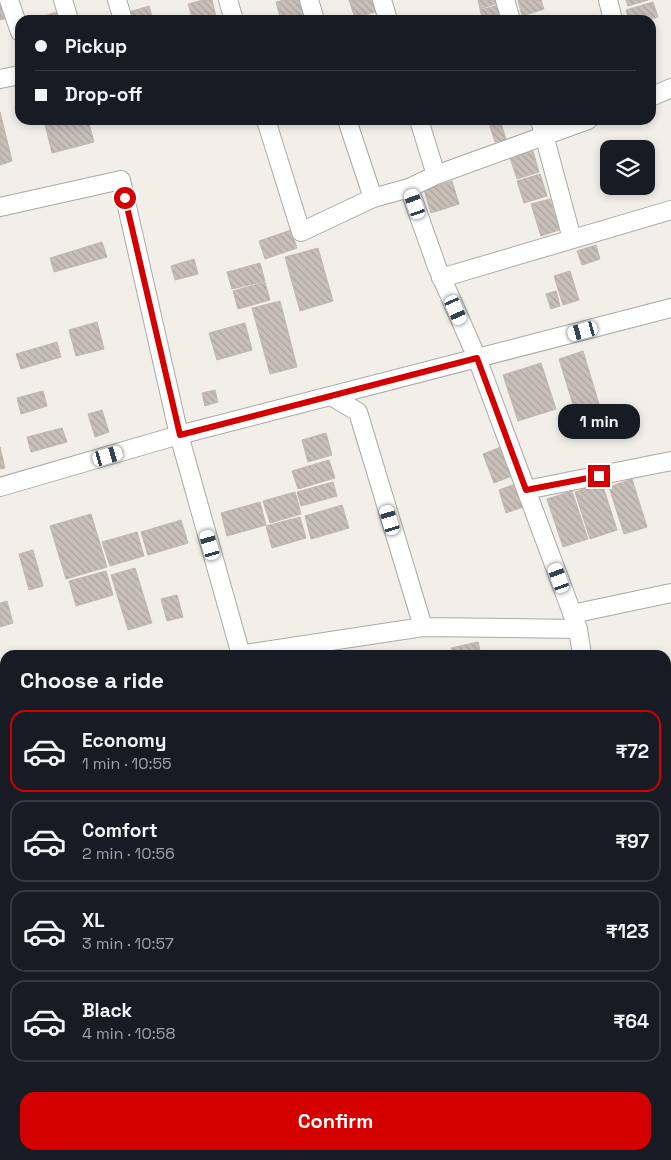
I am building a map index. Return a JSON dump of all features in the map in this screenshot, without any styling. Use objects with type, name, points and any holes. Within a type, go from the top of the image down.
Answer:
[{"type":"street","points":[[9,0],[15,17]]},
{"type":"street","points":[[63,0],[68,15]]},
{"type":"street","points":[[117,0],[122,15]]},
{"type":"street","points":[[228,0],[232,15]]},
{"type":"street","points":[[309,0],[314,15]]},
{"type":"street","points":[[382,0],[386,15]]},
{"type":"street","points":[[505,0],[510,15]]},
{"type":"street","points":[[608,0],[612,15]]},
{"type":"street","points":[[0,79],[15,76]]},
{"type":"street","points":[[656,95],[671,88]]},
{"type":"street","points":[[268,125],[301,232],[373,198],[409,188],[542,127],[555,125]]},
{"type":"street","points":[[350,125],[373,198]]},
{"type":"street","points":[[421,125],[436,175]]},
{"type":"street","points":[[542,127],[572,240]]},
{"type":"street","points":[[0,207],[120,180],[180,435],[238,650]]},
{"type":"street","points":[[409,188],[441,278],[477,358],[575,621],[581,650]]},
{"type":"street","points":[[441,278],[671,210]]},
{"type":"street","points":[[0,487],[180,435],[671,308]]},
{"type":"street","points":[[331,396],[358,412],[424,627]]},
{"type":"street","points":[[526,490],[671,461]]},
{"type":"street","points":[[272,650],[424,627],[575,621],[671,593]]},
{"type":"building","points":[[0,0],[3,0],[8,18],[0,20]]},
{"type":"building","points":[[212,0],[216,15],[191,15],[188,4]]},
{"type":"building","points":[[302,0],[306,14],[280,15],[276,2]]},
{"type":"building","points":[[349,0],[374,0],[378,11],[365,15],[354,15]]},
{"type":"building","points":[[478,0],[497,0],[498,3],[480,9]]},
{"type":"building","points":[[518,0],[541,0],[544,9],[522,15]]},
{"type":"building","points":[[626,0],[648,0],[628,6]]},
{"type":"building","points":[[653,2],[658,17],[656,18],[656,15],[628,15],[626,10]]},
{"type":"building","points":[[502,4],[503,15],[482,15],[480,10]]},
{"type":"building","points":[[149,6],[152,15],[130,15],[129,12]]},
{"type":"building","points":[[60,11],[61,15],[47,15]]},
{"type":"building","points":[[0,112],[12,161],[0,165]]},
{"type":"building","points":[[45,125],[89,125],[94,142],[52,153]]},
{"type":"building","points":[[490,125],[502,125],[506,139],[495,142]]},
{"type":"building","points":[[533,151],[539,172],[517,179],[510,158]]},
{"type":"building","points":[[540,174],[547,196],[524,203],[517,181]]},
{"type":"building","points":[[452,181],[459,204],[431,213],[424,190]]},
{"type":"building","points":[[550,199],[559,230],[541,236],[531,204]]},
{"type":"building","points":[[291,230],[297,248],[265,259],[259,241]]},
{"type":"building","points":[[102,242],[107,257],[54,272],[50,258]]},
{"type":"building","points":[[596,245],[600,259],[582,265],[577,251]]},
{"type":"building","points":[[318,248],[333,301],[300,311],[285,257]]},
{"type":"building","points":[[194,259],[198,274],[175,280],[171,266]]},
{"type":"building","points":[[260,263],[265,281],[232,289],[227,272]]},
{"type":"building","points":[[570,271],[579,300],[563,305],[554,276]]},
{"type":"building","points":[[265,282],[270,300],[238,309],[233,291]]},
{"type":"building","points":[[556,291],[560,306],[551,309],[546,294]]},
{"type":"building","points":[[280,301],[297,367],[270,374],[252,308]]},
{"type":"building","points":[[97,322],[104,349],[76,356],[69,330]]},
{"type":"building","points":[[245,323],[252,350],[217,360],[209,333]]},
{"type":"building","points":[[57,342],[61,357],[21,369],[16,354]]},
{"type":"building","points":[[583,351],[599,404],[575,411],[559,359]]},
{"type":"building","points":[[541,363],[556,409],[518,421],[503,375]]},
{"type":"building","points":[[215,390],[218,402],[205,406],[202,393]]},
{"type":"building","points":[[43,391],[47,406],[21,414],[17,398]]},
{"type":"building","points":[[102,410],[109,432],[95,437],[88,414]]},
{"type":"building","points":[[62,428],[67,442],[31,452],[27,437]]},
{"type":"building","points":[[326,433],[332,455],[308,462],[302,440]]},
{"type":"building","points":[[0,447],[5,468],[0,469]]},
{"type":"building","points":[[501,447],[512,476],[494,483],[483,454]]},
{"type":"building","points":[[329,460],[335,478],[298,489],[292,471]]},
{"type":"building","points":[[632,479],[647,527],[624,534],[609,487]]},
{"type":"building","points":[[333,482],[337,496],[301,506],[297,492]]},
{"type":"building","points":[[602,483],[617,530],[590,539],[575,492]]},
{"type":"building","points":[[515,484],[523,507],[506,513],[499,490]]},
{"type":"building","points":[[572,491],[588,539],[563,547],[547,499]]},
{"type":"building","points":[[295,492],[301,514],[270,523],[263,501]]},
{"type":"building","points":[[260,502],[266,525],[227,536],[221,513]]},
{"type":"building","points":[[342,505],[349,528],[311,539],[305,516]]},
{"type":"building","points":[[91,514],[107,567],[66,579],[50,526]]},
{"type":"building","points":[[300,517],[306,538],[272,548],[266,526]]},
{"type":"building","points":[[181,520],[188,543],[148,555],[141,532]]},
{"type":"building","points":[[137,532],[144,556],[110,566],[102,542]]},
{"type":"building","points":[[33,550],[43,586],[29,590],[19,554]]},
{"type":"building","points":[[135,568],[152,623],[128,630],[111,575]]},
{"type":"building","points":[[106,571],[113,595],[76,606],[69,581]]},
{"type":"building","points":[[177,595],[183,617],[167,621],[161,599]]},
{"type":"building","points":[[7,601],[13,623],[0,627],[0,603]]},
{"type":"building","points":[[478,642],[480,650],[452,650],[451,648]]},
{"type":"route","points":[[125,198],[180,435],[477,358],[526,490],[599,476]]}]
